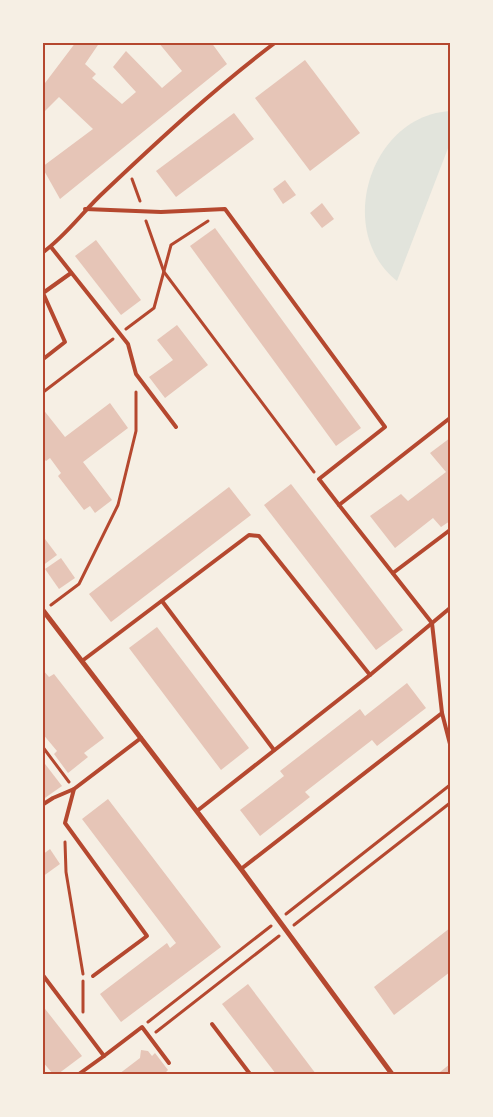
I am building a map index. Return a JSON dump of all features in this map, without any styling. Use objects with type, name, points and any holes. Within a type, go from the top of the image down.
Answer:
[{"type":"street","points":[[43,610],[241,868],[392,1074]]},
{"type":"lane","points":[[42,253],[51,247],[85,209],[199,103],[276,42]]},
{"type":"lane","points":[[85,209],[161,212],[225,209],[385,427],[319,479],[432,623],[442,713],[450,744]]},
{"type":"lane","points":[[51,247],[128,344],[136,374],[176,427]]},
{"type":"lane","points":[[42,360],[65,342],[43,294],[71,273]]},
{"type":"lane","points":[[339,505],[450,418]]},
{"type":"lane","points":[[393,573],[450,530]]},
{"type":"lane","points":[[82,661],[249,535],[260,536],[370,675]]},
{"type":"lane","points":[[162,601],[274,750]]},
{"type":"lane","points":[[197,810],[370,675],[450,608]]},
{"type":"lane","points":[[241,868],[442,713]]},
{"type":"lane","points":[[42,805],[74,788],[141,738]]},
{"type":"lane","points":[[74,788],[65,823],[147,936],[94,976]]},
{"type":"lane","points":[[42,974],[104,1056]]},
{"type":"lane","points":[[212,1024],[250,1074]]},
{"type":"lane","points":[[79,1074],[142,1027],[169,1063]]},
{"type":"path","points":[[42,393],[154,308],[171,245],[225,209]]},
{"type":"path","points":[[164,272],[319,479]]},
{"type":"path","points":[[43,610],[80,584],[118,505],[136,431],[136,374]]},
{"type":"path","points":[[42,746],[74,788]]},
{"type":"path","points":[[142,1027],[450,785]]},
{"type":"path","points":[[149,1037],[450,803]]},
{"type":"path","points":[[65,823],[66,872],[81,954],[84,995],[82,1027]]},
{"type":"shaded area","points":[[450,111],[450,143],[397,281],[378,260],[367,234],[365,207],[370,179],[381,154],[399,133],[422,118]]},
{"type":"building","points":[[76,42],[100,42],[85,64],[96,74],[92,78],[122,104],[136,92],[113,67],[126,51],[162,88],[182,71],[158,42],[211,42],[227,64],[60,199],[42,167],[93,129],[59,97],[42,114],[42,87]]},
{"type":"building","points":[[305,60],[360,133],[310,171],[255,98]]},
{"type":"building","points":[[234,113],[254,139],[176,197],[156,171]]},
{"type":"building","points":[[285,180],[296,195],[283,204],[273,189]]},
{"type":"building","points":[[322,203],[334,219],[322,228],[310,213]]},
{"type":"building","points":[[215,228],[361,428],[336,446],[190,246]]},
{"type":"building","points":[[96,240],[141,300],[121,315],[75,256]]},
{"type":"building","points":[[177,325],[208,365],[165,398],[149,377],[173,360],[157,340]]},
{"type":"building","points":[[110,403],[128,428],[83,462],[112,500],[95,513],[90,506],[84,510],[58,476],[61,473],[50,458],[46,461],[42,457],[42,408],[65,437]]},
{"type":"building","points":[[450,438],[450,521],[441,527],[433,518],[395,548],[370,516],[401,494],[408,501],[446,472],[430,453]]},
{"type":"building","points":[[291,484],[403,630],[376,650],[264,505]]},
{"type":"building","points":[[229,487],[251,515],[111,622],[89,594]]},
{"type":"building","points":[[42,535],[57,555],[42,566]]},
{"type":"building","points":[[61,558],[75,578],[59,589],[45,569]]},
{"type":"building","points":[[157,627],[249,748],[221,770],[129,648]]},
{"type":"building","points":[[42,669],[49,677],[54,674],[104,738],[84,753],[88,757],[68,773],[54,754],[57,751],[42,733]]},
{"type":"building","points":[[407,683],[426,708],[377,746],[372,740],[305,792],[310,797],[260,836],[240,810],[284,776],[280,771],[360,709],[365,716]]},
{"type":"building","points":[[42,760],[62,786],[42,800]]},
{"type":"building","points":[[108,799],[221,947],[121,1022],[100,994],[167,943],[170,948],[176,943],[82,819]]},
{"type":"building","points":[[50,849],[60,864],[42,877],[42,855]]},
{"type":"building","points":[[450,928],[450,972],[394,1015],[374,987]]},
{"type":"building","points":[[248,984],[316,1074],[276,1074],[222,1004]]},
{"type":"building","points":[[42,1005],[82,1056],[58,1074],[53,1074],[42,1061]]},
{"type":"building","points":[[141,1050],[148,1051],[152,1056],[155,1053],[168,1070],[166,1074],[119,1074],[140,1058]]},
{"type":"building","points":[[450,1064],[450,1074],[442,1074],[440,1072]]}]
